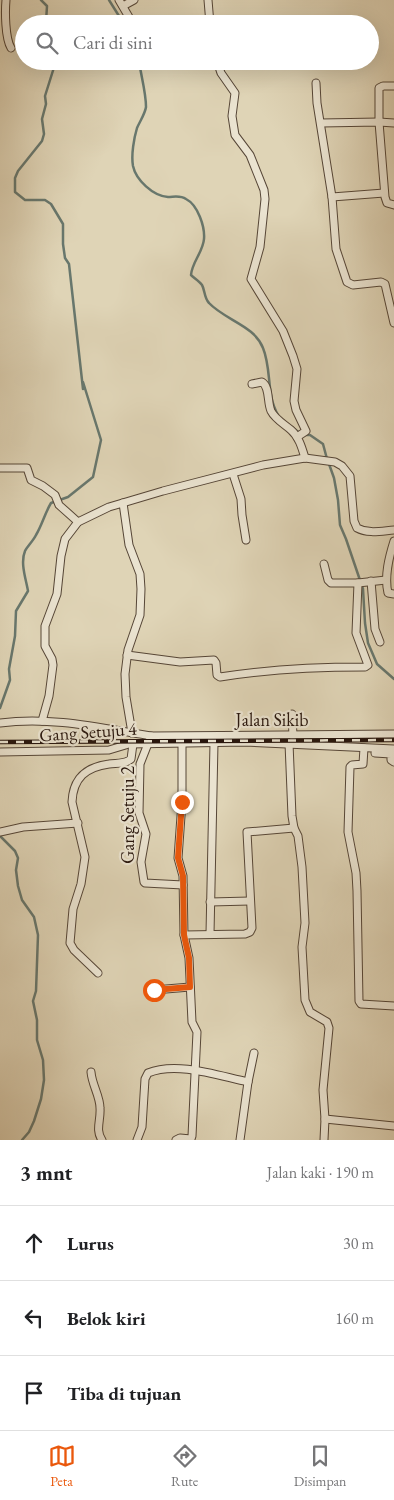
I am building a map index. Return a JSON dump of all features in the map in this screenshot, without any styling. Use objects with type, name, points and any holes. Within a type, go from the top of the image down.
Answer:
[{"type":"street","points":[[6,0],[5,12],[11,48]]},
{"type":"street","points":[[128,15],[121,3],[134,0]]},
{"type":"street","points":[[208,0],[209,15]]},
{"type":"street","points":[[220,70],[235,93],[232,116],[235,135],[250,155],[264,190],[265,198],[260,247],[251,279],[283,331],[293,356],[297,369],[294,401],[296,410],[305,428],[300,435]]},
{"type":"street","points":[[316,83],[317,102],[332,197],[336,249],[347,282],[353,285],[382,282],[385,284],[394,323]]},
{"type":"street","points":[[394,86],[379,88],[379,122],[384,192],[387,203],[394,205]]},
{"type":"street","points":[[321,124],[394,123]]},
{"type":"street","points":[[332,197],[384,192]]},
{"type":"street","points":[[252,384],[264,383],[274,416],[300,435],[305,458]]},
{"type":"street","points":[[42,721],[49,696],[53,666],[52,659],[45,646],[45,626],[57,594],[61,556],[65,539],[78,522],[109,507],[123,503],[263,466],[305,458],[335,462],[347,470],[350,476],[354,520],[357,528],[370,532],[394,530]]},
{"type":"street","points":[[0,468],[27,468],[31,480],[55,495],[59,505],[78,522]]},
{"type":"street","points":[[233,474],[241,499],[246,540]]},
{"type":"street","points":[[123,503],[129,545],[140,574],[141,589],[140,615],[126,655],[126,697],[132,733]]},
{"type":"street","points":[[394,541],[386,580],[388,593],[394,594]]},
{"type":"street","points":[[324,564],[329,582],[358,583],[386,580]]},
{"type":"street","points":[[369,581],[374,629],[380,642]]},
{"type":"street","points":[[126,655],[180,662],[214,660],[217,675],[220,677],[284,669],[365,667],[368,665],[356,633],[358,583]]},
{"type":"street","points":[[292,714],[293,736]]},
{"type":"street","points":[[0,722],[27,720],[79,723],[132,733],[150,740],[182,744],[289,743],[394,749]]},
{"type":"street","name":"Jalan Sikib","points":[[150,740],[394,734]]},
{"type":"street","name":"Gang Setuju 4","points":[[0,752],[108,750],[150,740]]},
{"type":"street","name":"Gang Setuju 2","points":[[150,740],[140,764],[139,813],[146,834],[141,862],[144,882],[183,885]]},
{"type":"street","points":[[289,743],[292,816],[294,828],[298,836],[302,867],[304,923],[302,947],[305,1000],[310,1012],[327,1022],[329,1028],[323,1090],[324,1140]]},
{"type":"street","points":[[98,973],[74,950],[70,943],[73,909],[81,884],[85,857],[72,802],[72,794],[84,771],[131,759],[133,744]]},
{"type":"street","points":[[176,1140],[180,1138],[190,1139],[192,1136],[197,1032],[192,1022],[189,958],[184,935],[183,885],[178,850],[182,802],[182,744]]},
{"type":"street","points":[[210,934],[214,744]]},
{"type":"street","points":[[364,748],[363,764],[350,766],[348,832],[356,873],[359,1001],[361,1004],[394,1006]]},
{"type":"street","points":[[375,754],[391,754],[391,760],[394,762]]},
{"type":"street","points":[[0,832],[23,827],[78,823]]},
{"type":"street","points":[[184,935],[245,934],[250,932],[252,928],[247,832],[294,828]]},
{"type":"street","points":[[210,902],[250,902]]},
{"type":"street","points":[[154,990],[190,987]]},
{"type":"street","points":[[240,1140],[254,1053]]},
{"type":"street","points":[[137,1140],[142,1126],[146,1076],[151,1072],[196,1070],[248,1082]]},
{"type":"street","points":[[92,1072],[92,1079],[100,1105],[97,1132],[102,1140]]},
{"type":"street","points":[[325,1119],[394,1126]]},
{"type":"waterway","points":[[41,0],[47,6],[46,15]]},
{"type":"waterway","points":[[109,0],[118,15]]},
{"type":"waterway","points":[[0,708],[10,680],[9,669],[15,636],[16,611],[28,591],[23,566],[25,551],[38,531],[51,503],[68,497],[93,477],[101,440],[83,382],[83,389],[69,264],[65,258],[63,244],[63,224],[51,204],[45,200],[25,200],[15,192],[15,178],[18,171],[42,141],[44,134],[42,119],[46,104],[45,96],[53,70]]},
{"type":"waterway","points":[[141,70],[146,107],[137,128],[134,142],[133,166],[141,182],[151,190],[162,196],[184,198],[197,211],[202,223],[204,239],[191,275],[202,285],[209,303],[247,329],[259,340],[266,356],[270,391],[278,415]]},
{"type":"waterway","points":[[292,427],[302,435],[310,435],[323,444],[327,459]]},
{"type":"waterway","points":[[329,464],[338,500],[340,525],[363,589],[368,643],[377,664],[394,679]]},
{"type":"waterway","points":[[0,836],[15,851],[18,858],[16,870],[18,886],[22,900],[34,917],[38,935],[36,991],[33,1001],[37,1020],[37,1040],[43,1060],[44,1080],[41,1099],[34,1121],[29,1132],[22,1140]]},
{"type":"railway","points":[[0,742],[394,740]]},
{"type":"route","points":[[154,990],[190,987],[189,958],[184,935],[183,876],[178,858],[182,802]]}]
